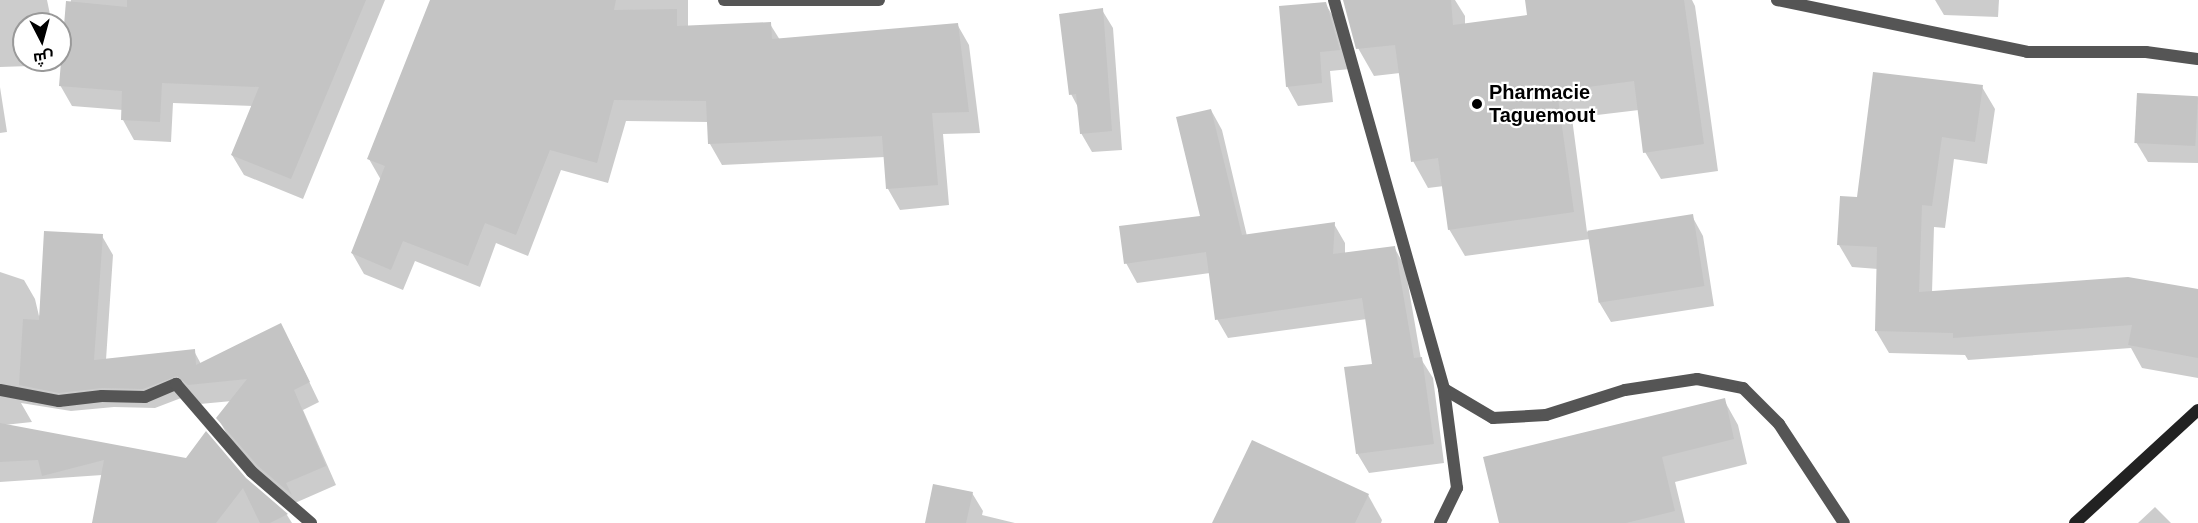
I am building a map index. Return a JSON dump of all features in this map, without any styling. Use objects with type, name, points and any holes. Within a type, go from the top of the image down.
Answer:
[{"type":"main road","points":[[2075,523],[2198,410]]},
{"type":"street","points":[[724,0],[879,0]]},
{"type":"street","points":[[1334,0],[1444,389],[1457,488],[1440,523]]},
{"type":"street","points":[[1777,0],[2027,52],[2146,52],[2198,59]]},
{"type":"street","points":[[1444,389],[1493,418],[1546,415],[1625,390],[1697,379],[1743,388],[1779,424],[1844,523]]},
{"type":"street","points":[[0,390],[59,401],[102,396],[145,397],[176,384],[252,472],[311,523]]},
{"type":"building","points":[[127,0],[366,0],[291,179],[231,155],[259,87],[162,83],[160,122],[121,120],[122,91],[59,86],[60,72],[72,72],[72,12],[65,12],[66,1],[127,7]]},
{"type":"building","points":[[430,0],[616,0],[614,10],[677,9],[677,26],[771,22],[772,39],[958,23],[969,112],[932,113],[938,185],[886,189],[882,136],[708,144],[706,101],[614,100],[597,163],[550,150],[516,235],[485,223],[468,266],[403,241],[391,270],[351,253],[385,166],[367,159]]},
{"type":"building","name":"Pharmacie Taguemout","points":[[1343,0],[1451,0],[1453,25],[1527,15],[1525,0],[1684,0],[1704,144],[1643,153],[1634,81],[1557,91],[1574,212],[1448,230],[1438,158],[1411,162],[1395,45],[1356,49]]},
{"type":"building","points":[[1326,2],[1340,50],[1320,52],[1322,83],[1286,87],[1279,6]]},
{"type":"building","points":[[1103,8],[1112,131],[1080,134],[1076,94],[1069,95],[1059,14]]},
{"type":"building","points":[[1873,72],[1983,85],[1975,142],[1942,137],[1932,206],[1922,205],[1919,292],[2128,277],[2198,289],[2198,358],[2128,345],[2132,325],[1953,338],[1953,333],[1875,331],[1877,247],[1837,245],[1840,196],[1857,197]]},
{"type":"building","points":[[2137,93],[2198,96],[2195,146],[2134,143]]},
{"type":"building","points":[[1211,109],[1242,235],[1335,222],[1333,254],[1395,246],[1414,358],[1422,357],[1434,444],[1356,454],[1344,367],[1372,364],[1362,298],[1215,320],[1206,252],[1124,264],[1119,226],[1200,216],[1176,117]]},
{"type":"building","points":[[1693,214],[1704,286],[1599,303],[1587,231]]},
{"type":"building","points":[[44,231],[103,234],[94,360],[195,349],[196,365],[281,323],[310,382],[294,390],[326,466],[286,483],[292,495],[258,466],[216,418],[247,379],[188,385],[177,376],[143,389],[102,388],[59,393],[19,385],[23,319],[39,320]]},
{"type":"building","points":[[1725,398],[1734,439],[1662,457],[1675,511],[1626,523],[1499,523],[1483,457]]},
{"type":"building","points":[[0,423],[186,458],[206,431],[246,478],[288,514],[270,523],[260,523],[243,488],[216,523],[92,523],[104,460],[42,476],[38,460],[0,462]]},
{"type":"building","points":[[1252,440],[1369,494],[1355,523],[1212,523]]},
{"type":"building","points":[[933,484],[973,492],[966,523],[925,523]]},
{"type":"place","name":"Pharmacie Taguemout","points":[[1477,104]]}]
